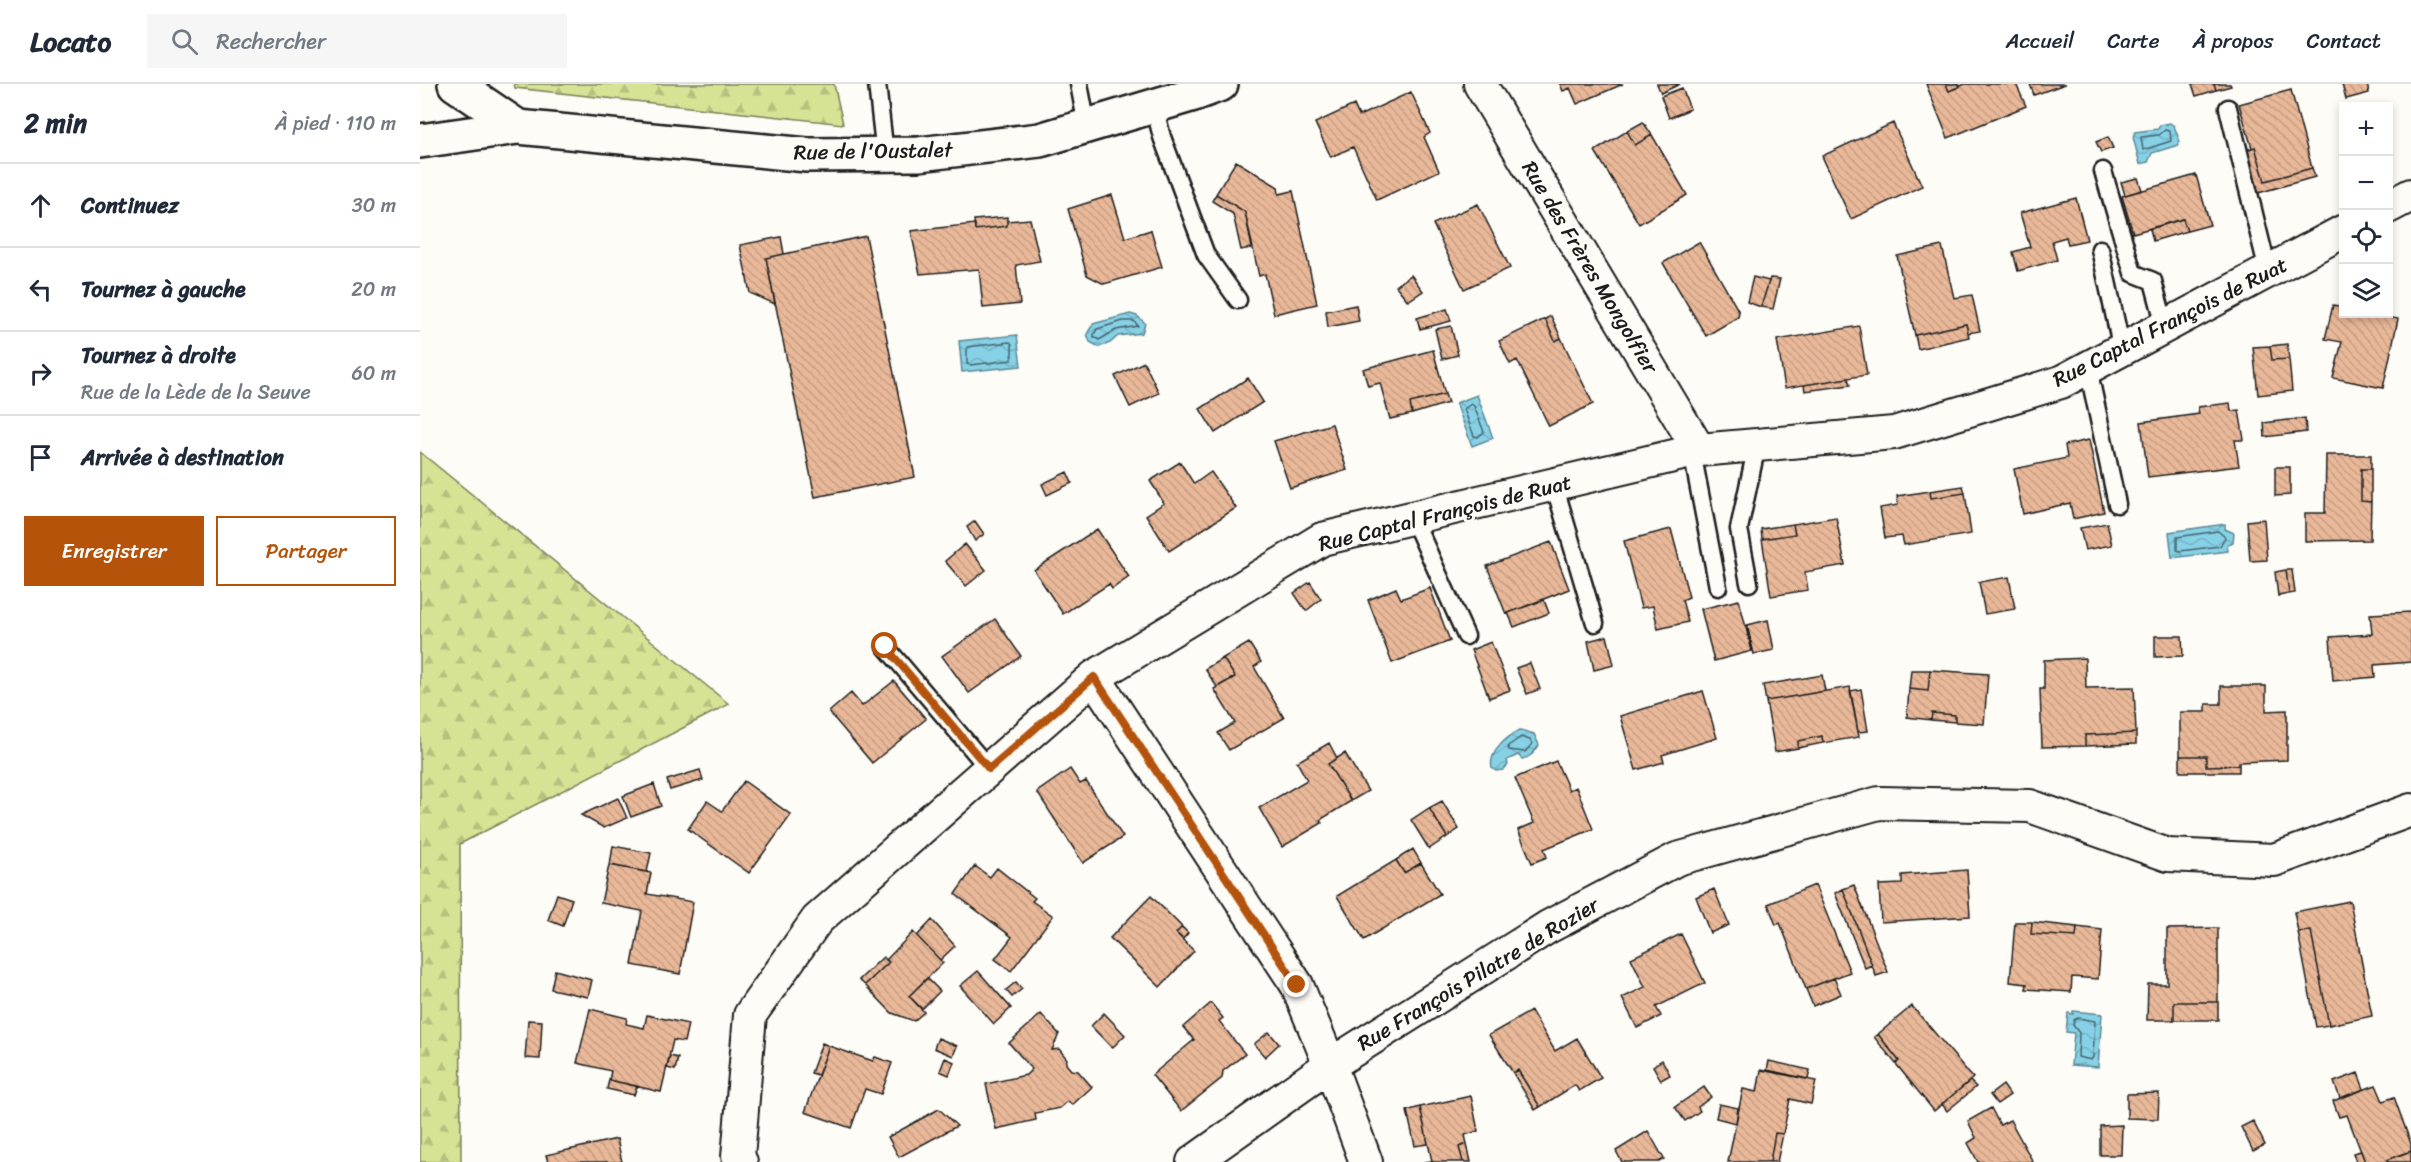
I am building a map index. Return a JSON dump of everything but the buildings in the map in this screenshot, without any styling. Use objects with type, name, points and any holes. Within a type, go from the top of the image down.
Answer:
[{"type":"street","name":"Rue de l'Oustalet","points":[[455,84],[518,127]]},
{"type":"street","name":"Rue de l'Oustalet","points":[[420,141],[518,127],[807,156],[919,154],[1040,140],[1221,84]]},
{"type":"street","name":"Rue des Frères Mongolfier","points":[[1480,84],[1695,451]]},
{"type":"street","points":[[2393,204],[2411,195]]},
{"type":"street","name":"Rue Captal François de Ruat","points":[[741,1162],[738,1157],[750,1015],[817,920],[1094,677],[1322,539],[1695,451],[1894,433],[2061,382],[2339,233]]},
{"type":"street","points":[[1094,677],[1297,985],[1366,1162]]},
{"type":"street","name":"Rue François Pilatre de Rozier","points":[[1193,1162],[1330,1065],[1548,927],[1677,859],[1879,803],[2030,806],[2168,855],[2274,860],[2411,810]]},
{"type":"lane","points":[[877,84],[885,155]]},
{"type":"lane","points":[[1079,84],[1086,126]]},
{"type":"lane","points":[[1154,106],[1162,137],[1206,255],[1238,300]]},
{"type":"lane","points":[[2228,108],[2268,271]]},
{"type":"lane","points":[[2103,171],[2133,273],[2153,281],[2165,326]]},
{"type":"lane","points":[[2100,249],[2122,350]]},
{"type":"lane","points":[[2088,368],[2117,504]]},
{"type":"lane","points":[[1749,583],[1739,529],[1757,445]]},
{"type":"lane","points":[[1695,451],[1718,587]]},
{"type":"lane","points":[[1554,484],[1595,623]]},
{"type":"lane","points":[[1413,518],[1466,636]]},
{"type":"lane","points":[[885,646],[989,769]]},
{"type":"green space","points":[[514,84],[834,84],[843,124],[515,88]]},
{"type":"green space","points":[[420,452],[729,704],[460,844],[461,1162],[420,1162]]},
{"type":"water","points":[[2170,123],[2174,126],[2180,142],[2178,145],[2152,153],[2148,162],[2140,164],[2133,137],[2135,132],[2158,129],[2160,125]]},
{"type":"water","points":[[1130,314],[1137,316],[1145,323],[1142,333],[1118,336],[1110,343],[1099,347],[1090,342],[1087,334],[1093,324]]},
{"type":"water","points":[[1017,335],[1021,366],[962,372],[959,341]]},
{"type":"water","points":[[1477,395],[1493,438],[1472,446],[1456,403]]},
{"type":"water","points":[[2225,524],[2225,529],[2234,533],[2233,542],[2227,545],[2228,551],[2172,558],[2169,532]]},
{"type":"water","points":[[1520,730],[1534,734],[1539,745],[1530,756],[1522,759],[1518,755],[1507,760],[1508,765],[1503,770],[1496,771],[1492,768],[1493,756],[1504,741]]},
{"type":"water","points":[[2073,1011],[2102,1014],[2098,1067],[2071,1065],[2074,1033],[2066,1032],[2068,1013],[2073,1014]]},
{"type":"route","points":[[885,646],[989,769],[1094,677],[1297,985]]}]
